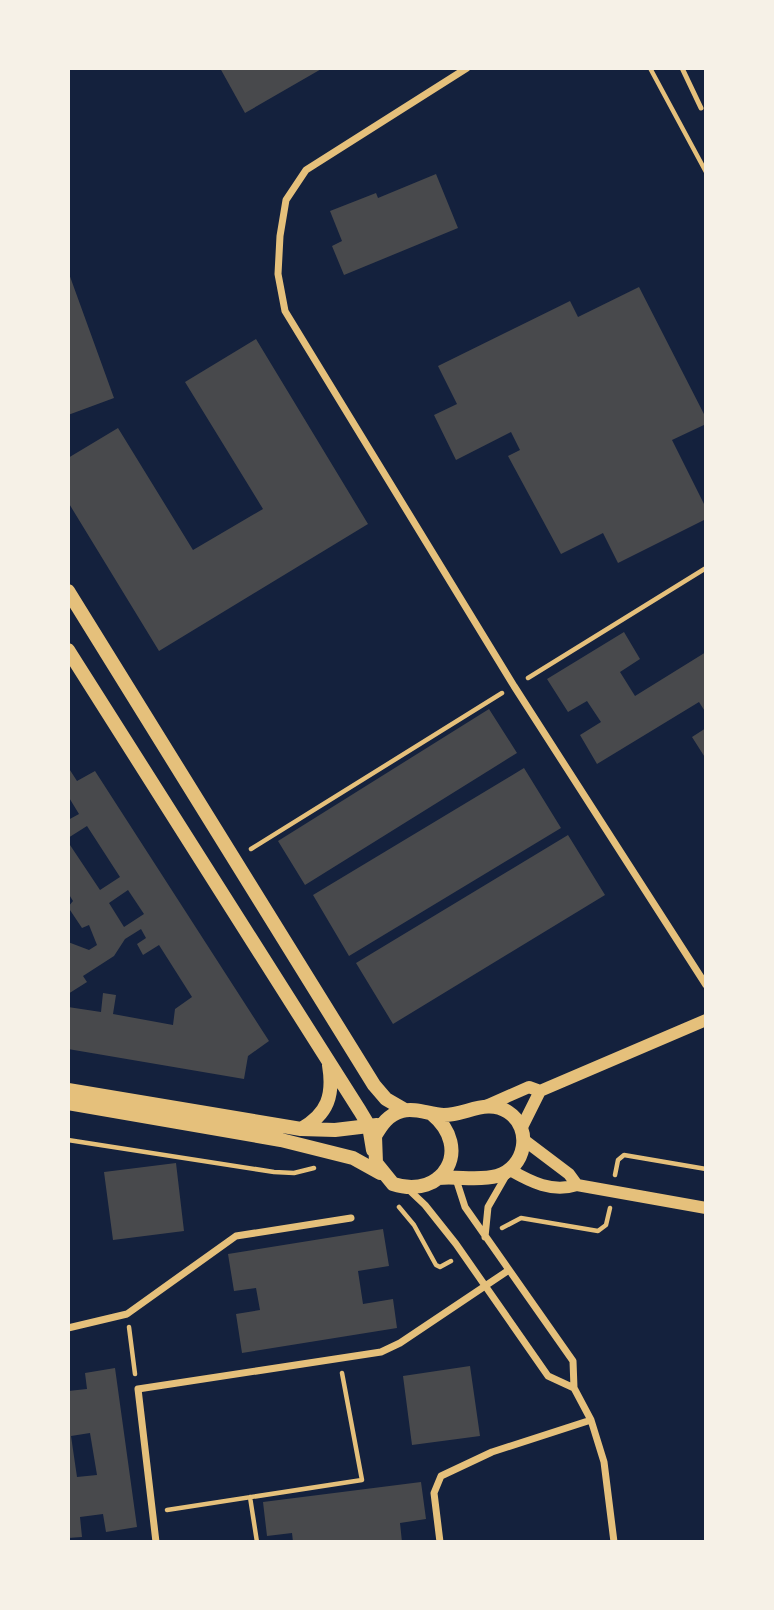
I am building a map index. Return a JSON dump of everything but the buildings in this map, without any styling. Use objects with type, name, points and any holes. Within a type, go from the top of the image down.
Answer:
[{"type":"main road","points":[[68,592],[236,858],[374,1085],[386,1099],[405,1110],[447,1115],[486,1106],[508,1112],[523,1135],[523,1152],[510,1170],[489,1178],[438,1178]]},
{"type":"main road","points":[[68,650],[328,1060],[375,1125],[373,1150],[383,1175]]},
{"type":"main road","points":[[300,1129],[321,1115],[327,1105],[332,1084],[328,1060]]},
{"type":"main road","points":[[68,1090],[300,1129],[375,1125],[405,1110]]},
{"type":"main road","points":[[68,1103],[281,1140],[353,1158],[393,1184],[406,1188],[420,1188],[438,1178],[450,1162],[452,1148],[449,1135],[432,1114]]},
{"type":"street","points":[[467,68],[306,170],[286,200],[278,274],[285,311],[514,686],[706,985]]},
{"type":"street","points":[[486,1106],[528,1087],[540,1091],[706,1020]]},
{"type":"street","points":[[540,1091],[523,1135],[569,1174],[577,1185]]},
{"type":"street","points":[[452,1148],[455,1177],[465,1208],[573,1362],[573,1388],[591,1419],[604,1462],[614,1542]]},
{"type":"street","points":[[485,1237],[488,1207],[510,1170],[533,1183],[564,1189],[577,1185],[706,1208]]},
{"type":"street","points":[[406,1188],[425,1205],[548,1376],[573,1388]]},
{"type":"street","points":[[68,1328],[127,1314],[236,1236],[351,1218]]},
{"type":"street","points":[[156,1542],[138,1389],[381,1352],[400,1343],[486,1288],[509,1270]]},
{"type":"street","points":[[440,1542],[434,1493],[441,1476],[492,1452],[591,1419]]},
{"type":"lane","points":[[682,68],[701,108]]},
{"type":"path","points":[[650,68],[706,172]]},
{"type":"path","points":[[236,858],[706,568]]},
{"type":"path","points":[[127,1314],[138,1389]]},
{"type":"path","points":[[152,1512],[362,1480],[340,1359]]},
{"type":"path","points":[[250,1497],[257,1542]]}]
